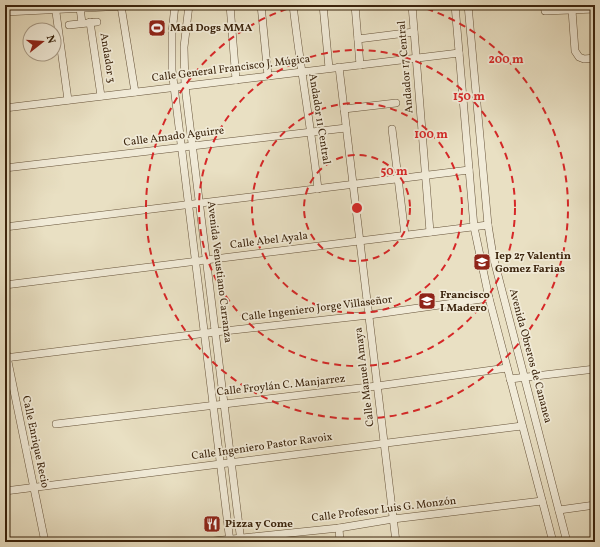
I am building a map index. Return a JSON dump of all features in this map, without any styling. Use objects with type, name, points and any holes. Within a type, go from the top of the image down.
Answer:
[{"type":"street","points":[[5,12],[56,7],[80,8],[146,5]]},
{"type":"street","name":"Avenida Venustiano Carranza","points":[[175,5],[172,54],[174,87],[230,540]]},
{"type":"street","name":"Avenida Venustiano Carranza","points":[[189,5],[184,47],[185,86],[241,540]]},
{"type":"street","points":[[230,5],[236,80]]},
{"type":"street","points":[[261,5],[268,76]]},
{"type":"street","name":"Andador 11 Central","points":[[292,5],[301,72],[312,132],[318,189]]},
{"type":"street","points":[[323,5],[329,68]]},
{"type":"street","points":[[354,5],[360,65]]},
{"type":"street","name":"Andador 17 Central","points":[[412,5],[430,232]]},
{"type":"street","points":[[455,5],[474,227],[489,298],[553,542]]},
{"type":"street","name":"Avenida Obreros de Cananea","points":[[468,5],[488,225],[493,256],[567,542]]},
{"type":"street","points":[[121,6],[135,92]]},
{"type":"street","points":[[56,7],[68,100]]},
{"type":"street","points":[[80,8],[82,24]]},
{"type":"street","points":[[544,8],[572,10],[595,9]]},
{"type":"street","points":[[572,10],[575,51],[579,57],[584,59],[595,58]]},
{"type":"street","name":"Andador 3","points":[[70,25],[93,22],[102,96]]},
{"type":"street","points":[[358,39],[414,32]]},
{"type":"street","name":"Calle General Francisco J. Múgica","points":[[5,108],[459,53]]},
{"type":"street","name":"Calle Manuel Amaya","points":[[339,67],[396,542]]},
{"type":"street","points":[[344,109],[396,103]]},
{"type":"street","name":"Calle Amado Aguirre","points":[[5,168],[346,128]]},
{"type":"street","points":[[392,129],[405,235]]},
{"type":"street","points":[[5,227],[469,170]]},
{"type":"street","name":"Calle Abel Ayala","points":[[5,285],[488,225]]},
{"type":"street","name":"Calle Ingeniero Jorge Villaseñor","points":[[6,358],[489,298]]},
{"type":"street","name":"Calle Enrique Recio","points":[[5,347],[6,358],[45,542]]},
{"type":"street","name":"Calle Froylán C. Manjarrez","points":[[56,424],[214,404],[377,386],[507,368]]},
{"type":"street","points":[[510,379],[595,369]]},
{"type":"street","name":"Calle Ingeniero Pastor Ravoix","points":[[5,491],[231,463],[384,442],[522,426]]},
{"type":"street","name":"Calle Profesor Luis G. Monzón","points":[[204,542],[241,540],[339,528],[393,519],[542,501]]},
{"type":"street","points":[[559,510],[595,505]]},
{"type":"street","points":[[339,528],[340,542]]},
{"type":"place","name":"Mad Dogs MMA","points":[[157,28]]},
{"type":"place","name":"Iep 27 Valentin Gomez Farias","points":[[482,262]]},
{"type":"place","name":"Francisco I Madero","points":[[427,301]]},
{"type":"place","name":"Pizza y Come","points":[[212,524]]}]
